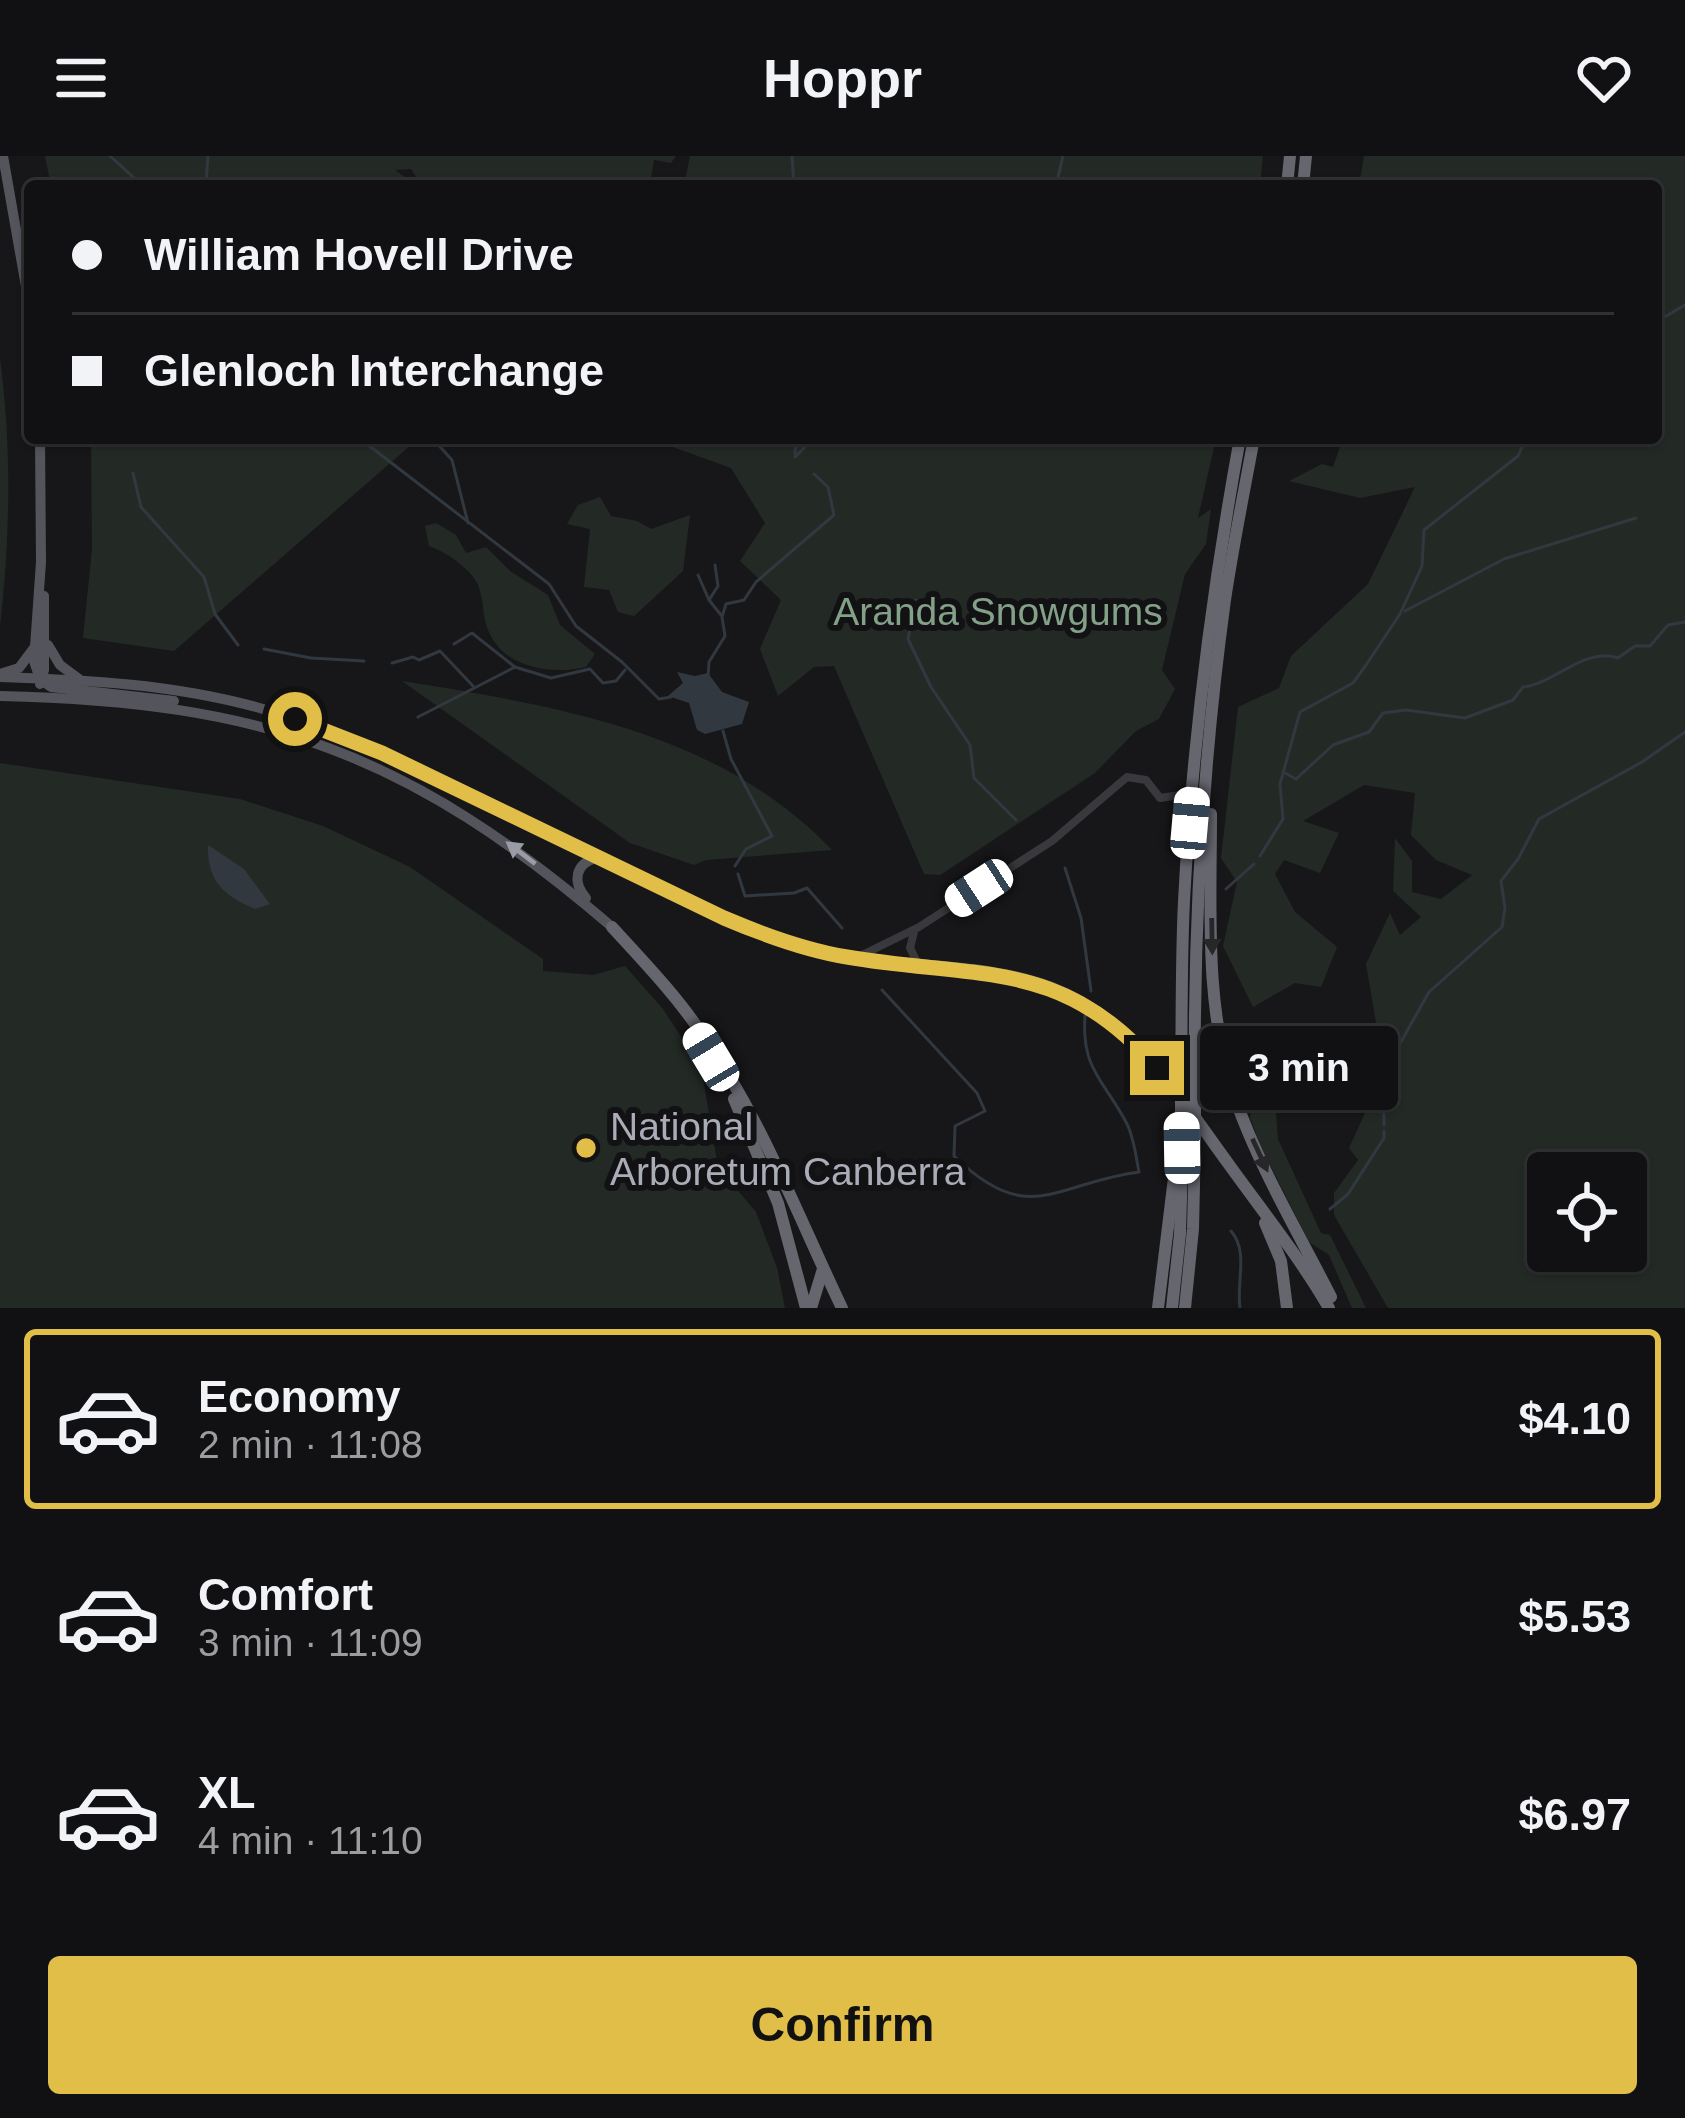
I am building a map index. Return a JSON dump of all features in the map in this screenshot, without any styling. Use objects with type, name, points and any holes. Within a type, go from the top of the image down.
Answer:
[{"type":"highway","points":[[1172,1308],[1182,1202],[1183,930],[1193,787],[1208,647],[1239,444]]},
{"type":"highway","points":[[1185,1308],[1193,1228],[1195,934],[1225,598],[1253,444]]},
{"type":"highway","points":[[1215,693],[1212,929],[1219,1033],[1235,1098],[1333,1308]]},
{"type":"highway","points":[[634,874],[776,939],[849,958],[1022,978],[1096,1010],[1145,1053],[1333,1308]]},
{"type":"highway","points":[[612,927],[677,1000],[743,1100],[842,1308]]},
{"type":"highway","points":[[677,1000],[759,1152],[809,1308]]},
{"type":"highway","points":[[1158,1308],[1181,1121]]},
{"type":"highway","points":[[1233,1171],[1278,1250],[1287,1308]]},
{"type":"highway","points":[[809,1308],[823,1269]]},
{"type":"main road","points":[[3,156],[24,276]]},
{"type":"main road","points":[[40,444],[46,624],[52,656],[68,674],[81,680]]},
{"type":"main road","points":[[41,562],[34,648],[34,668],[40,679],[51,687],[178,701],[205,713]]},
{"type":"main road","points":[[29,697],[39,691],[44,670],[46,624]]},
{"type":"main road","points":[[0,676],[19,668],[34,648]]},
{"type":"main road","points":[[0,676],[204,695],[320,728],[634,874]]},
{"type":"main road","points":[[0,696],[151,705],[305,737],[389,771],[493,832],[612,927]]},
{"type":"main road","points":[[599,858],[581,866],[576,883],[612,927]]},
{"type":"street","points":[[849,958],[877,950],[919,927],[1062,834],[1127,777],[1146,780],[1160,798],[1193,787]]},
{"type":"street","points":[[919,927],[910,939],[910,951],[916,962],[927,966]]},
{"type":"green space","points":[[45,156],[676,156],[671,163],[654,160],[652,180],[418,180],[411,169],[395,170],[409,180],[50,180]]},
{"type":"green space","points":[[690,156],[1263,156],[1261,180],[685,180]]},
{"type":"green space","points":[[1364,156],[1685,156],[1685,1308],[1388,1308],[1334,1215],[1334,1193],[1358,1160],[1349,1148],[1365,1113],[1340,1070],[1376,1022],[1366,964],[1390,913],[1400,935],[1421,917],[1393,891],[1395,838],[1412,861],[1412,892],[1441,899],[1472,875],[1436,860],[1411,835],[1415,793],[1364,785],[1303,821],[1339,833],[1320,873],[1284,860],[1275,874],[1295,912],[1337,947],[1321,987],[1295,983],[1253,1007],[1223,946],[1237,882],[1221,858],[1238,707],[1279,688],[1291,656],[1368,584],[1415,487],[1360,498],[1289,481],[1322,464],[1333,467],[1341,444],[1662,444],[1662,180],[1360,180]]},
{"type":"green space","points":[[0,359],[8,493],[0,627]]},
{"type":"green space","points":[[91,444],[412,444],[174,651],[83,638],[92,549]]},
{"type":"green space","name":"Aranda Snowgums","points":[[665,444],[1215,444],[1198,518],[1211,509],[1206,544],[1185,574],[1162,670],[1175,689],[1159,719],[1136,731],[1095,773],[940,875],[924,874],[834,666],[814,667],[778,696],[760,649],[781,600],[740,561],[765,523],[731,468]]},
{"type":"green space","points":[[600,497],[611,516],[651,529],[690,515],[683,571],[634,616],[618,612],[609,590],[584,587],[590,529],[567,524],[578,505]]},
{"type":"green space","points":[[436,523],[456,535],[466,553],[486,547],[510,571],[548,595],[560,625],[595,654],[586,667],[545,669],[506,654],[489,632],[474,578],[454,559],[429,546],[425,526]]},
{"type":"green space","points":[[402,681],[576,714],[687,751],[739,777],[787,810],[832,850],[706,860],[694,865],[630,843]]},
{"type":"green space","points":[[0,763],[240,799],[323,826],[410,867],[543,959],[543,971],[593,975],[625,966],[663,1009],[701,1067],[718,1167],[756,1212],[777,1268],[785,1308],[0,1308]]},
{"type":"green space","points":[[1236,1040],[1252,1042],[1273,1072],[1278,1139],[1321,1233],[1330,1235],[1366,1308],[1352,1308],[1329,1255],[1309,1242],[1261,1147],[1250,1117],[1252,1097],[1239,1070]]},
{"type":"shaded area","points":[[677,672],[708,673],[722,692],[749,702],[742,724],[705,734],[697,730],[689,703],[668,696],[683,683]]},
{"type":"shaded area","points":[[208,845],[244,869],[270,904],[255,909],[226,892],[210,868]]},
{"type":"waterway","points":[[110,156],[136,180]]},
{"type":"waterway","points":[[206,180],[208,156]]},
{"type":"waterway","points":[[792,156],[794,180]]},
{"type":"waterway","points":[[1057,180],[1063,156]]},
{"type":"waterway","points":[[1662,318],[1685,305]]},
{"type":"waterway","points":[[367,444],[549,584],[576,626],[659,699],[671,697]]},
{"type":"waterway","points":[[437,444],[452,460],[468,523]]},
{"type":"waterway","points":[[795,454],[796,444]]},
{"type":"waterway","points":[[795,457],[808,444]]},
{"type":"waterway","points":[[1260,856],[1283,819],[1280,784],[1300,712],[1353,683],[1400,614],[1422,566],[1424,530],[1518,456],[1523,444]]},
{"type":"waterway","points":[[133,473],[141,507],[204,577],[215,614],[238,645]]},
{"type":"waterway","points":[[708,677],[709,662],[725,636],[726,604],[744,600],[756,582],[834,515],[828,487],[814,474]]},
{"type":"waterway","points":[[1405,611],[1504,559],[1636,518]]},
{"type":"waterway","points":[[709,600],[718,586],[715,565]]},
{"type":"waterway","points":[[698,575],[721,615]]},
{"type":"waterway","points":[[916,600],[908,639],[931,687],[970,745],[974,778],[1016,820]]},
{"type":"waterway","points":[[1285,773],[1296,779],[1333,745],[1369,732],[1383,713],[1406,710],[1465,718],[1513,700],[1523,687],[1582,661],[1618,658],[1635,646],[1650,646],[1668,625],[1685,622]]},
{"type":"waterway","points":[[454,644],[472,633],[515,667]]},
{"type":"waterway","points":[[264,649],[364,661]]},
{"type":"waterway","points":[[392,663],[413,657],[419,660],[440,651],[473,686]]},
{"type":"waterway","points":[[418,717],[515,667],[551,678],[590,669],[603,683],[616,681],[625,670]]},
{"type":"waterway","points":[[723,731],[731,759],[772,836],[746,849],[735,866]]},
{"type":"waterway","points":[[1384,1125],[1383,1074],[1429,992],[1502,927],[1501,881],[1539,819],[1642,762],[1685,732]]},
{"type":"waterway","points":[[1226,889],[1254,864]]},
{"type":"waterway","points":[[1065,868],[1081,918],[1091,991]]},
{"type":"waterway","points":[[738,874],[745,896],[807,888],[842,928]]},
{"type":"waterway","points":[[882,990],[977,1093],[985,1111],[955,1126],[954,1156],[980,1178],[1023,1196],[1139,1172],[1127,1124],[1091,1063],[1085,1016]]},
{"type":"waterway","points":[[1330,1209],[1348,1194],[1384,1131]]},
{"type":"waterway","points":[[1231,1231],[1241,1258],[1240,1308]]},
{"type":"place","name":"National Arboretum Canberra","points":[[586,1148]]},
{"type":"route","points":[[295,719],[382,753],[776,939],[849,958],[1007,975],[1061,992],[1107,1018],[1157,1068]]}]
